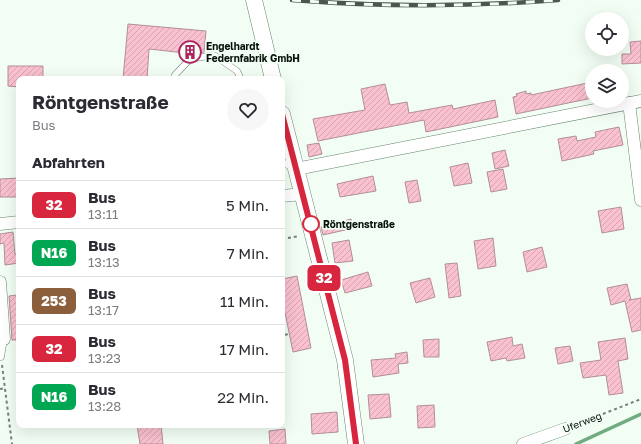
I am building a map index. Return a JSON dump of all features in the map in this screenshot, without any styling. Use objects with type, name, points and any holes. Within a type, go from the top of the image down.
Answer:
[{"type":"street","points":[[254,0],[272,76]]},
{"type":"street","points":[[289,166],[635,102],[641,200]]},
{"type":"street","points":[[285,136],[289,166],[303,194],[345,360],[356,444]]},
{"type":"street","points":[[285,196],[303,194]]},
{"type":"street","points":[[0,224],[16,222]]},
{"type":"street","points":[[0,282],[2,340]]},
{"type":"street","name":"Uferweg","points":[[523,444],[565,429]]},
{"type":"lane","points":[[175,76],[190,59],[214,55],[237,71],[240,76]]},
{"type":"lane","points":[[1,357],[2,340]]},
{"type":"path","points":[[285,335],[289,334]]},
{"type":"path","points":[[1,357],[12,444]]},
{"type":"path","points":[[0,389],[5,388]]},
{"type":"path","name":"Uferweg","points":[[565,429],[641,399]]},
{"type":"building","name":"Engelhardt Federnfabrik GmbH","points":[[128,24],[206,31],[204,52],[194,54],[149,49],[147,76],[123,76]]},
{"type":"building","points":[[641,41],[641,63],[622,64],[622,56],[629,56],[629,54],[631,54],[630,42]]},
{"type":"building","points":[[8,66],[43,66],[43,76],[16,76],[16,87],[8,86]]},
{"type":"building","points":[[585,83],[585,99],[516,114],[513,97],[517,96],[516,94],[526,91],[526,94],[531,93],[531,95]]},
{"type":"building","points":[[385,84],[390,105],[407,102],[409,113],[452,105],[453,109],[495,100],[498,117],[426,132],[424,120],[318,141],[313,119],[365,110],[361,89]]},
{"type":"building","points":[[619,127],[623,145],[593,151],[594,154],[562,161],[558,139],[576,136],[577,141],[596,137],[595,132]]},
{"type":"building","points":[[319,143],[322,154],[309,157],[307,145]]},
{"type":"building","points":[[505,150],[509,166],[495,169],[492,153]]},
{"type":"building","points":[[468,163],[472,183],[454,186],[450,167]]},
{"type":"building","points":[[503,169],[507,189],[491,192],[487,172]]},
{"type":"building","points":[[373,176],[376,191],[340,197],[337,184]]},
{"type":"building","points":[[16,178],[16,197],[0,197],[0,179]]},
{"type":"building","points":[[417,180],[421,201],[409,203],[405,182]]},
{"type":"building","points":[[621,207],[624,229],[602,233],[598,211]]},
{"type":"building","points":[[351,219],[354,228],[323,235],[321,227]]},
{"type":"building","points":[[13,232],[16,263],[5,265],[4,243],[0,244],[0,234]]},
{"type":"building","points":[[493,238],[496,266],[478,269],[474,241]]},
{"type":"building","points":[[349,240],[353,261],[335,263],[332,243]]},
{"type":"building","points":[[542,247],[547,267],[527,272],[523,252]]},
{"type":"building","points":[[457,263],[461,296],[449,298],[445,264]]},
{"type":"building","points":[[368,272],[372,286],[345,293],[341,280]]},
{"type":"building","points":[[297,276],[311,348],[293,352],[285,313],[285,278]]},
{"type":"building","points":[[430,278],[435,297],[416,303],[410,283]]},
{"type":"building","points":[[627,284],[631,300],[641,298],[641,330],[632,332],[625,301],[611,305],[607,288]]},
{"type":"building","points":[[16,295],[16,340],[12,340],[9,296]]},
{"type":"building","points":[[512,337],[513,346],[522,344],[525,358],[507,361],[506,358],[491,361],[487,342]]},
{"type":"building","points":[[625,338],[628,359],[618,361],[623,393],[609,395],[606,375],[583,378],[580,363],[601,360],[598,342]]},
{"type":"building","points":[[439,339],[439,357],[424,357],[423,340]]},
{"type":"building","points":[[570,346],[573,361],[558,364],[555,348]]},
{"type":"building","points":[[407,352],[408,363],[398,364],[399,373],[373,377],[371,360],[396,358],[395,354]]},
{"type":"building","points":[[389,394],[391,417],[370,419],[368,395]]},
{"type":"building","points":[[434,405],[435,427],[418,428],[417,406]]},
{"type":"building","points":[[337,412],[338,432],[312,434],[311,414]]},
{"type":"building","points":[[137,428],[161,428],[163,444],[140,444]]},
{"type":"building","points":[[285,429],[286,444],[270,444],[269,431]]},
{"type":"waterway","points":[[576,444],[641,414]]},
{"type":"railway","points":[[292,0],[392,5],[458,5],[558,0]]},
{"type":"bus line","name":"32","points":[[285,126],[345,360],[356,444]]},
{"type":"place","name":"Engelhardt Federnfabrik GmbH","points":[[190,52]]},
{"type":"place","name":"Röntgenstraße","points":[[311,224]]}]
